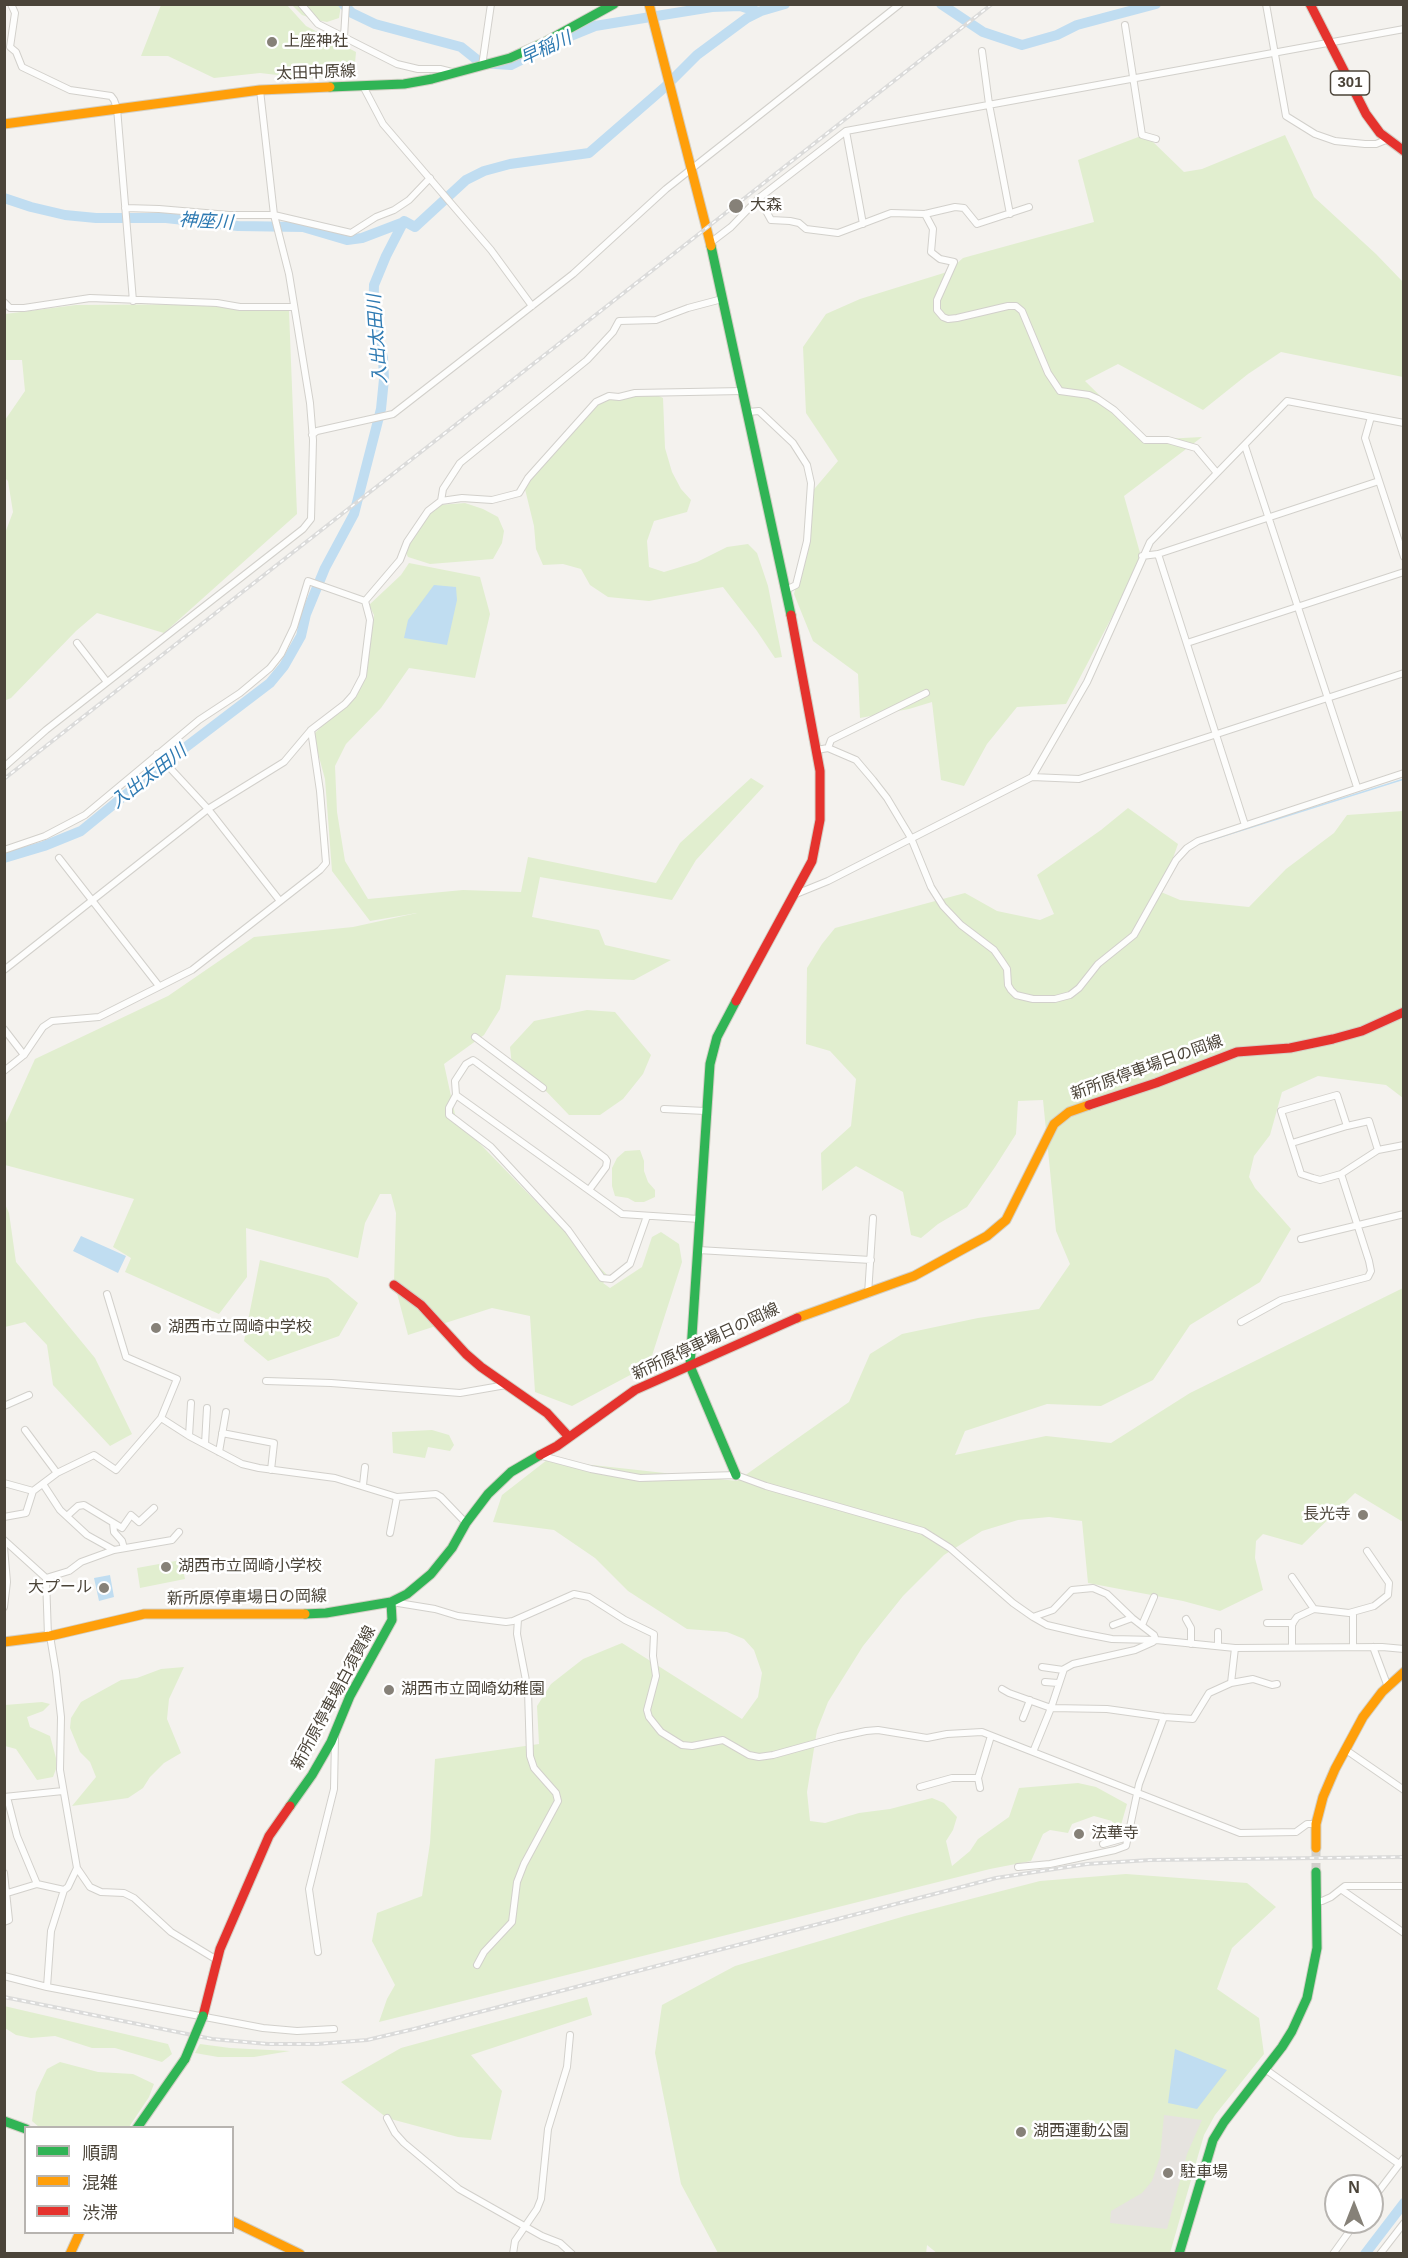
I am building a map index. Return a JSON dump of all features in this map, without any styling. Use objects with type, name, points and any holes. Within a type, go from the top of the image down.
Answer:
[{"type":"main road","name":"太田中原線","points":[[4,124],[260,90],[404,84],[482,67],[510,58],[545,42],[614,4]]},
{"type":"main road","points":[[649,4],[710,243],[748,412],[786,590],[818,750],[820,771],[820,820],[812,861],[717,1037],[710,1064],[705,1111],[690,1366],[736,1475]]},
{"type":"main road","name":"301","points":[[1310,4],[1366,114],[1386,140],[1404,151]]},
{"type":"main road","name":"新所原停車場日の岡線","points":[[4,1642],[49,1636],[144,1614],[296,1615],[326,1613],[391,1602],[407,1594],[431,1574],[452,1548],[466,1523],[488,1494],[511,1472],[542,1456],[635,1390],[740,1345],[787,1321],[914,1276],[987,1236],[1006,1220],[1054,1124],[1069,1112],[1156,1083],[1237,1052],[1290,1048],[1333,1039],[1362,1030],[1404,1012]]},
{"type":"main road","points":[[394,1285],[421,1305],[466,1354],[547,1413],[569,1437]]},
{"type":"main road","name":"新所原停車場白須賀線","points":[[138,2126],[185,2059],[203,2016],[220,1949],[269,1836],[312,1775],[331,1742],[368,1660],[392,1620],[391,1602]]},
{"type":"main road","points":[[1316,1848],[1316,1824],[1323,1797],[1346,1750],[1363,1717],[1404,1672]]},
{"type":"main road","points":[[1182,2252],[1213,2140],[1224,2121],[1292,2031],[1308,1998],[1317,1948],[1316,1872]]},
{"type":"main road","points":[[4,2121],[24,2128]]},
{"type":"main road","points":[[234,2222],[293,2252]]},
{"type":"main road","points":[[70,2253],[79,2234]]},
{"type":"street","points":[[11,4],[15,13],[10,46],[16,52],[22,67],[70,90],[111,96],[117,108],[133,301]]},
{"type":"street","points":[[301,4],[318,24],[397,64],[417,69],[440,69],[457,73]]},
{"type":"street","points":[[344,37],[346,4]]},
{"type":"street","points":[[482,67],[492,4]]},
{"type":"street","points":[[312,435],[317,431],[393,414],[573,274],[666,189],[900,4]]},
{"type":"street","points":[[1266,4],[1286,116],[1315,134],[1335,141],[1376,144],[1386,140]]},
{"type":"street","points":[[1125,25],[1131,78],[1142,135],[1156,139]]},
{"type":"street","points":[[710,243],[731,227],[759,198],[846,131],[1404,29]]},
{"type":"street","points":[[982,51],[989,104],[1010,214]]},
{"type":"street","points":[[363,86],[383,124],[492,250],[532,306]]},
{"type":"street","points":[[4,767],[46,730],[303,529],[310,519],[312,435],[310,403],[289,274],[274,215],[260,90]]},
{"type":"street","points":[[846,131],[863,224]]},
{"type":"street","points":[[126,208],[229,215],[274,215],[351,233],[409,200],[430,177]]},
{"type":"street","points":[[759,198],[771,220],[799,223],[806,229],[838,233],[891,213],[925,214],[955,207],[964,208],[977,224],[1029,207]]},
{"type":"street","points":[[925,214],[933,228],[931,252],[940,259],[954,262],[937,300],[938,310],[943,317],[957,318],[1016,306],[1022,311],[1048,373],[1060,391],[1089,395],[1098,399],[1114,410],[1145,440],[1168,440],[1196,448],[1217,472]]},
{"type":"street","points":[[4,302],[10,308],[90,298],[240,307],[293,307]]},
{"type":"street","points":[[441,501],[443,489],[460,463],[587,360],[613,332],[619,321],[656,320],[722,299]]},
{"type":"street","points":[[365,601],[400,560],[407,542],[428,512],[441,501],[462,498],[492,500],[519,493],[528,478],[596,402],[609,396],[620,397],[635,393],[743,391]]},
{"type":"street","points":[[1032,777],[1087,682],[1150,542],[1287,401],[1404,423]]},
{"type":"street","points":[[748,412],[759,411],[793,443],[807,465],[811,483],[807,541],[796,585],[786,590]]},
{"type":"street","points":[[1371,417],[1365,438],[1404,557]]},
{"type":"street","points":[[1245,446],[1357,787]]},
{"type":"street","points":[[1142,556],[1158,554],[1379,482]]},
{"type":"street","points":[[1158,554],[1245,825]]},
{"type":"street","points":[[1187,643],[1404,572]]},
{"type":"street","points":[[4,850],[45,836],[85,815],[157,754],[270,668],[281,654],[294,627],[308,581],[365,601]]},
{"type":"street","points":[[4,970],[208,808],[284,762],[311,730],[345,704],[363,676],[369,620],[365,601]]},
{"type":"street","points":[[76,643],[107,682]]},
{"type":"street","points":[[796,894],[828,881],[1032,777],[1079,779],[1404,673]]},
{"type":"street","points":[[828,748],[831,740],[926,693]]},
{"type":"street","points":[[4,1071],[24,1055],[43,1027],[52,1022],[99,1017],[192,970],[320,870],[326,863],[320,791],[311,730]]},
{"type":"street","points":[[818,750],[828,748],[856,760],[888,798],[911,838],[931,887],[943,906],[961,926],[994,950],[1007,969],[1008,985],[1011,990],[1016,995],[1033,999],[1055,999],[1070,995],[1079,988],[1098,964],[1134,934],[1176,860],[1187,848],[1198,841],[1404,773]]},
{"type":"street","points":[[157,754],[208,808],[280,901]]},
{"type":"street","points":[[59,858],[159,986]]},
{"type":"street","points":[[4,1029],[24,1055]]},
{"type":"street","points":[[475,1037],[543,1088]]},
{"type":"street","points":[[589,1190],[606,1167],[605,1158],[476,1062],[469,1061],[455,1081],[456,1095],[448,1108],[449,1115],[473,1132],[501,1157],[568,1230],[602,1278],[611,1279],[630,1264],[647,1216]]},
{"type":"street","points":[[456,1095],[622,1214],[699,1220]]},
{"type":"street","points":[[1347,1126],[1337,1095],[1281,1111],[1301,1174],[1320,1180],[1341,1174],[1378,1150],[1404,1145]]},
{"type":"street","points":[[664,1109],[705,1111]]},
{"type":"street","points":[[1292,1143],[1369,1121],[1378,1150]]},
{"type":"street","points":[[1241,1322],[1281,1300],[1368,1277],[1371,1271],[1369,1261],[1341,1174]]},
{"type":"street","points":[[1301,1239],[1404,1214]]},
{"type":"street","points":[[868,1294],[873,1218]]},
{"type":"street","points":[[698,1250],[871,1260]]},
{"type":"street","points":[[4,1517],[26,1513],[33,1491],[57,1473],[94,1455],[116,1470],[161,1418],[177,1379],[126,1357],[107,1294]]},
{"type":"street","points":[[266,1381],[331,1383],[460,1393],[506,1385]]},
{"type":"street","points":[[4,1406],[29,1395]]},
{"type":"street","points":[[189,1436],[191,1403]]},
{"type":"street","points":[[205,1444],[207,1408]]},
{"type":"street","points":[[219,1452],[226,1412]]},
{"type":"street","points":[[161,1418],[189,1436],[245,1465],[335,1478],[397,1497],[436,1494],[466,1523]]},
{"type":"street","points":[[25,1430],[57,1473]]},
{"type":"street","points":[[222,1433],[274,1443],[271,1470]]},
{"type":"street","points":[[542,1456],[591,1469],[640,1478],[736,1475],[766,1486],[903,1525],[936,1538],[1033,1617],[1047,1625],[1097,1637],[1235,1648],[1373,1647],[1404,1650]]},
{"type":"street","points":[[363,1485],[365,1467]]},
{"type":"street","points":[[4,1483],[33,1491]]},
{"type":"street","points":[[43,1484],[60,1509],[87,1535],[114,1550]]},
{"type":"street","points":[[390,1533],[397,1497]]},
{"type":"street","points":[[67,1516],[78,1506],[84,1505],[122,1528]]},
{"type":"street","points":[[116,1535],[130,1515],[139,1522],[154,1508]]},
{"type":"street","points":[[113,1523],[116,1535],[122,1541],[124,1548]]},
{"type":"street","points":[[46,1578],[69,1571],[81,1562],[114,1550],[172,1540],[179,1533]]},
{"type":"street","points":[[4,1540],[46,1578],[49,1636],[61,1717],[60,1770],[77,1868],[90,1887],[101,1892],[124,1893],[134,1898],[171,1932],[217,1960]]},
{"type":"street","points":[[4,1547],[6,1582],[4,1607]]},
{"type":"street","points":[[1292,1647],[1293,1623],[1297,1617],[1314,1609],[1353,1612],[1381,1602],[1388,1595],[1390,1586],[1367,1551]]},
{"type":"street","points":[[1292,1576],[1314,1609]]},
{"type":"street","points":[[1033,1617],[1053,1610],[1072,1590],[1089,1588],[1100,1590],[1154,1635],[1156,1640]]},
{"type":"street","points":[[391,1602],[435,1609],[458,1616],[506,1622],[574,1594],[589,1597],[625,1620],[654,1634],[653,1656],[656,1676],[647,1710],[649,1717],[672,1740],[681,1745],[692,1746],[723,1740],[749,1755],[759,1757],[866,1731],[878,1730],[927,1738],[982,1732],[1240,1833],[1296,1832],[1307,1824],[1316,1824]]},
{"type":"street","points":[[1142,1625],[1154,1598]]},
{"type":"street","points":[[1353,1612],[1353,1647]]},
{"type":"street","points":[[1113,1625],[1132,1618]]},
{"type":"street","points":[[477,1965],[484,1952],[512,1922],[517,1882],[524,1864],[558,1801],[556,1793],[534,1768],[530,1756],[528,1691],[517,1634],[518,1619]]},
{"type":"street","points":[[1186,1619],[1191,1628],[1191,1644]]},
{"type":"street","points":[[1267,1623],[1293,1623]]},
{"type":"street","points":[[1218,1632],[1218,1646]]},
{"type":"street","points":[[1033,1752],[1052,1708],[1063,1670],[1073,1664],[1135,1650],[1156,1640]]},
{"type":"street","points":[[1373,1647],[1388,1687]]},
{"type":"street","points":[[1231,1683],[1235,1648]]},
{"type":"street","points":[[1042,1667],[1063,1670]]},
{"type":"street","points":[[1002,1689],[1052,1708],[1107,1709],[1193,1719],[1209,1693],[1231,1683],[1253,1679],[1272,1685],[1277,1684]]},
{"type":"street","points":[[1045,1682],[1058,1683]]},
{"type":"street","points":[[1023,1718],[1030,1701]]},
{"type":"street","points":[[1018,1867],[1050,1864],[1126,1846],[1137,1793],[1164,1717]]},
{"type":"street","points":[[318,1952],[309,1889],[334,1789],[335,1731]]},
{"type":"street","points":[[980,1788],[978,1778],[991,1736]]},
{"type":"street","points":[[1346,1750],[1404,1790]]},
{"type":"street","points":[[920,1787],[952,1778],[978,1778]]},
{"type":"street","points":[[37,1884],[17,1836],[6,1797],[63,1791]]},
{"type":"street","points":[[1103,1844],[1128,1836]]},
{"type":"street","points":[[47,1987],[51,1930],[64,1890],[68,1887],[77,1868]]},
{"type":"street","points":[[4,1873],[9,1920],[4,1922]]},
{"type":"street","points":[[6,1893],[37,1884],[64,1890]]},
{"type":"street","points":[[1316,1901],[1322,1901],[1345,1886],[1404,1886]]},
{"type":"street","points":[[1342,1890],[1404,1932]]},
{"type":"street","points":[[4,1976],[47,1987],[263,2028],[297,2031],[334,2029]]},
{"type":"street","points":[[513,2253],[515,2241],[537,2210],[541,2199],[548,2129],[567,2067],[570,2035]]},
{"type":"street","points":[[1265,2069],[1401,2161],[1384,2184]]},
{"type":"street","points":[[387,2118],[404,2144],[459,2189],[542,2236],[560,2243],[572,2253]]},
{"type":"street","points":[[1380,2253],[1404,2223]]},
{"type":"street","points":[[1333,2253],[1347,2234]]},
{"type":"green space","points":[[161,5],[287,5],[306,26],[356,52],[354,75],[303,78],[260,73],[214,78],[168,56],[141,56]]},
{"type":"green space","points":[[292,5],[341,5],[339,18],[327,22],[302,15]]},
{"type":"green space","points":[[1285,135],[1314,197],[1403,282],[1403,377],[1281,352],[1248,374],[1203,410],[1118,364],[1085,381],[1145,440],[1202,437],[1124,496],[1142,560],[1066,704],[1017,707],[987,744],[964,786],[941,780],[932,702],[909,709],[860,718],[858,674],[813,641],[794,594],[807,541],[810,494],[838,461],[806,413],[803,347],[826,314],[860,299],[947,272],[963,258],[1094,222],[1078,160],[1141,136],[1150,139],[1184,172],[1202,169]]},
{"type":"green space","points":[[219,304],[289,311],[297,514],[164,633],[97,613],[76,631],[11,698],[4,701],[4,536],[13,512],[8,481],[5,478],[5,420],[25,391],[22,360],[5,360],[5,314],[76,305]]},
{"type":"green space","points":[[651,392],[663,398],[665,448],[672,472],[681,489],[691,500],[687,512],[654,521],[647,541],[649,567],[664,572],[697,562],[727,547],[748,544],[757,553],[768,586],[782,657],[775,658],[723,587],[649,601],[608,597],[590,585],[581,569],[563,564],[543,565],[536,549],[534,526],[524,485],[596,402]]},
{"type":"green space","points":[[465,503],[498,517],[504,531],[502,543],[493,559],[430,564],[408,557],[404,549],[416,525],[438,505]]},
{"type":"green space","points":[[409,563],[480,577],[490,614],[475,678],[409,668],[381,708],[346,744],[335,766],[337,812],[345,861],[368,899],[463,890],[521,892],[528,857],[656,883],[680,843],[751,778],[764,786],[696,860],[672,900],[540,877],[532,917],[599,930],[605,945],[671,960],[634,980],[506,975],[500,1009],[484,1035],[444,1064],[456,1119],[610,1278],[603,1283],[610,1288],[642,1267],[652,1237],[661,1232],[679,1244],[682,1262],[649,1365],[572,1406],[535,1392],[530,1316],[492,1308],[408,1335],[394,1282],[396,1213],[391,1194],[380,1194],[365,1223],[358,1258],[246,1228],[247,1277],[219,1314],[125,1272],[131,1258],[113,1247],[134,1199],[5,1165],[6,1123],[35,1059],[168,996],[254,937],[353,927],[417,913],[370,921],[332,871],[325,779],[313,735],[353,695],[363,676],[374,615],[369,605],[401,575]]},
{"type":"green space","points":[[1128,808],[1178,844],[1161,892],[1180,900],[1249,907],[1286,869],[1334,833],[1347,815],[1403,811],[1403,1098],[1386,1085],[1318,1076],[1282,1092],[1270,1135],[1254,1156],[1249,1177],[1255,1188],[1291,1229],[1260,1282],[1190,1325],[1153,1380],[1101,1406],[1047,1404],[965,1431],[955,1455],[1046,1436],[1111,1443],[1190,1393],[1403,1288],[1403,1522],[1355,1493],[1302,1545],[1263,1534],[1256,1541],[1255,1558],[1263,1590],[1220,1611],[1183,1601],[1088,1583],[1082,1521],[1049,1517],[1018,1520],[982,1531],[944,1555],[903,1596],[863,1646],[828,1702],[817,1730],[807,1792],[810,1821],[825,1823],[859,1813],[890,1809],[932,1798],[944,1803],[957,1817],[946,1841],[952,1866],[970,1851],[978,1839],[1009,1817],[1019,1788],[1078,1783],[1096,1787],[1127,1804],[1117,1839],[1112,1821],[1094,1816],[1072,1824],[1068,1833],[1050,1830],[1043,1834],[1031,1861],[990,1869],[379,2022],[395,1985],[372,1941],[377,1913],[422,1896],[430,1843],[435,1759],[539,1744],[537,1706],[551,1684],[583,1659],[622,1643],[742,1719],[758,1697],[762,1673],[754,1650],[744,1639],[727,1632],[687,1629],[628,1591],[595,1558],[554,1530],[493,1522],[502,1495],[547,1460],[737,1481],[849,1402],[870,1354],[902,1334],[978,1318],[1039,1309],[1070,1264],[1056,1231],[1043,1100],[1018,1101],[1016,1134],[967,1207],[938,1224],[921,1238],[911,1235],[903,1192],[856,1166],[822,1191],[821,1153],[851,1126],[856,1079],[830,1051],[806,1044],[807,968],[835,928],[965,893],[997,911],[1040,920],[1054,914],[1037,875]]},
{"type":"green space","points":[[587,1010],[615,1012],[651,1055],[643,1074],[623,1099],[600,1115],[569,1115],[543,1088],[512,1066],[510,1047],[534,1021]]},
{"type":"green space","points":[[640,1150],[644,1161],[644,1171],[648,1182],[655,1190],[655,1197],[644,1202],[635,1202],[628,1198],[615,1196],[612,1186],[612,1168],[617,1158],[625,1151]]},
{"type":"green space","points":[[4,1202],[9,1213],[16,1262],[95,1358],[132,1434],[110,1446],[53,1385],[47,1345],[25,1322],[5,1327]]},
{"type":"green space","points":[[260,1260],[328,1278],[358,1303],[339,1336],[268,1361],[244,1341]]},
{"type":"green space","points":[[432,1430],[449,1435],[454,1445],[450,1451],[428,1447],[425,1458],[393,1453],[392,1432]]},
{"type":"green space","points":[[181,1560],[185,1579],[140,1588],[137,1568]]},
{"type":"green space","points":[[184,1667],[169,1699],[167,1719],[181,1753],[164,1763],[143,1788],[128,1798],[72,1806],[96,1777],[90,1762],[80,1752],[70,1728],[71,1718],[81,1702],[121,1680],[137,1678],[161,1669]]},
{"type":"green space","points":[[42,1702],[50,1704],[43,1711],[27,1717],[30,1727],[50,1736],[56,1758],[56,1769],[53,1777],[37,1780],[16,1749],[5,1746],[5,1705]]},
{"type":"green space","points":[[1126,1874],[1247,1883],[1276,1907],[1232,1948],[1217,1989],[1259,2018],[1264,2054],[1215,2115],[1204,2135],[1170,2253],[938,2254],[927,2245],[926,2254],[718,2253],[681,2184],[655,2053],[662,2005],[735,1966],[905,1916],[1040,1881]]},
{"type":"green space","points":[[587,1997],[592,2015],[471,2055],[502,2091],[491,2140],[458,2137],[387,2118],[341,2082],[401,2048]]},
{"type":"green space","points":[[4,2006],[168,2044],[172,2054],[162,2062],[115,2048],[92,2048],[55,2036],[31,2038],[16,2035],[5,2028]]},
{"type":"green space","points":[[200,2044],[290,2051],[254,2057],[218,2057],[195,2053]]},
{"type":"green space","points":[[60,2062],[98,2072],[133,2074],[154,2084],[149,2097],[130,2126],[38,2126],[32,2121],[36,2092],[47,2069]]},
{"type":"shaded area","name":"駐車場","points":[[1164,2115],[1202,2120],[1187,2154],[1167,2229],[1110,2223],[1111,2211],[1142,2193],[1152,2181],[1160,2157]]},
{"type":"water","points":[[434,585],[456,587],[457,600],[447,645],[404,638],[408,620]]},
{"type":"water","points":[[81,1236],[126,1256],[118,1273],[73,1251]]},
{"type":"water","name":"大プール","points":[[110,1575],[114,1597],[99,1601],[94,1578]]},
{"type":"water","points":[[1175,2049],[1227,2070],[1197,2109],[1168,2103]]},
{"type":"waterway","name":"早稲川","points":[[343,4],[352,13],[375,24],[461,47],[481,63],[511,65],[595,26],[712,7],[740,6],[759,12]]},
{"type":"waterway","name":"入出太田川","points":[[404,221],[415,227],[466,180],[484,171],[510,164],[589,153],[665,87],[697,55],[747,18],[785,4]]},
{"type":"waterway","name":"入出太田川","points":[[941,4],[983,32],[1022,45],[1057,35],[1077,25],[1156,4]]},
{"type":"waterway","name":"神座川","points":[[4,198],[65,215],[96,218],[166,218],[238,226],[303,227],[347,240],[362,238],[404,222]]},
{"type":"waterway","name":"入出太田川","points":[[4,858],[44,846],[81,831],[157,769],[270,683],[284,666],[301,636],[306,614],[325,568],[354,514],[381,409],[384,379],[383,358],[373,321],[374,285],[404,221]]},
{"type":"waterway","points":[[1198,844],[1404,779]]},
{"type":"waterway","points":[[1365,2254],[1404,2203]]},
{"type":"tunnel","points":[[1316,1848],[1316,1872]]},
{"type":"railway","points":[[4,779],[992,4]]},
{"type":"railway","points":[[4,1997],[212,2039],[268,2044],[317,2044],[367,2040],[996,1878],[1087,1864],[1150,1860],[1404,1857]]},
{"type":"traffic: fast","points":[[330,87],[404,84],[432,79],[510,58],[545,42],[614,4]]},
{"type":"traffic: fast","points":[[711,246],[791,615]]},
{"type":"traffic: fast","points":[[736,1001],[717,1037],[710,1064],[690,1366],[736,1475]]},
{"type":"traffic: fast","points":[[305,1614],[326,1613],[391,1602],[407,1594],[431,1574],[452,1548],[466,1523],[488,1494],[511,1472],[540,1455]]},
{"type":"traffic: fast","points":[[290,1806],[312,1775],[331,1742],[350,1696],[392,1620],[391,1602]]},
{"type":"traffic: fast","points":[[1179,2254],[1213,2140],[1224,2122],[1282,2047],[1307,1998],[1317,1948],[1316,1872]]},
{"type":"traffic: fast","points":[[185,2059],[203,2016]]},
{"type":"traffic: fast","points":[[138,2126],[185,2059]]},
{"type":"traffic: fast","points":[[4,2121],[24,2128]]},
{"type":"traffic: slow","points":[[649,4],[711,246]]},
{"type":"traffic: slow","points":[[4,124],[260,90],[330,87]]},
{"type":"traffic: slow","points":[[797,1318],[914,1276],[987,1236],[1006,1220],[1054,1124],[1069,1112],[1089,1105]]},
{"type":"traffic: slow","points":[[4,1642],[50,1636],[144,1614],[305,1614]]},
{"type":"traffic: slow","points":[[1316,1848],[1316,1824],[1323,1797],[1335,1769],[1363,1717],[1382,1692],[1404,1672]]},
{"type":"traffic: slow","points":[[234,2222],[300,2254]]},
{"type":"traffic: slow","points":[[70,2254],[79,2234]]},
{"type":"traffic: jam","points":[[1310,4],[1366,114],[1380,133],[1404,151]]},
{"type":"traffic: jam","points":[[736,1001],[812,861],[820,820],[820,771],[791,615]]},
{"type":"traffic: jam","points":[[1089,1105],[1156,1083],[1237,1052],[1290,1048],[1333,1039],[1362,1031],[1404,1012]]},
{"type":"traffic: jam","points":[[394,1285],[421,1305],[466,1354],[547,1413],[569,1437]]},
{"type":"traffic: jam","points":[[540,1455],[557,1446],[635,1390],[797,1318]]},
{"type":"traffic: jam","points":[[203,2016],[220,1949],[269,1836],[290,1806]]},
{"type":"place","name":"上座神社","points":[[272,42]]},
{"type":"place","name":"大森","points":[[736,206]]},
{"type":"place","name":"湖西市立岡崎中学校","points":[[156,1328]]},
{"type":"place","name":"長光寺","points":[[1363,1515]]},
{"type":"place","name":"湖西市立岡崎小学校","points":[[166,1567]]},
{"type":"place","name":"大プール","points":[[104,1588]]},
{"type":"place","name":"湖西市立岡崎幼稚園","points":[[389,1690]]},
{"type":"place","name":"法華寺","points":[[1079,1834]]},
{"type":"place","name":"湖西運動公園","points":[[1021,2132]]},
{"type":"place","name":"駐車場","points":[[1168,2173]]}]
